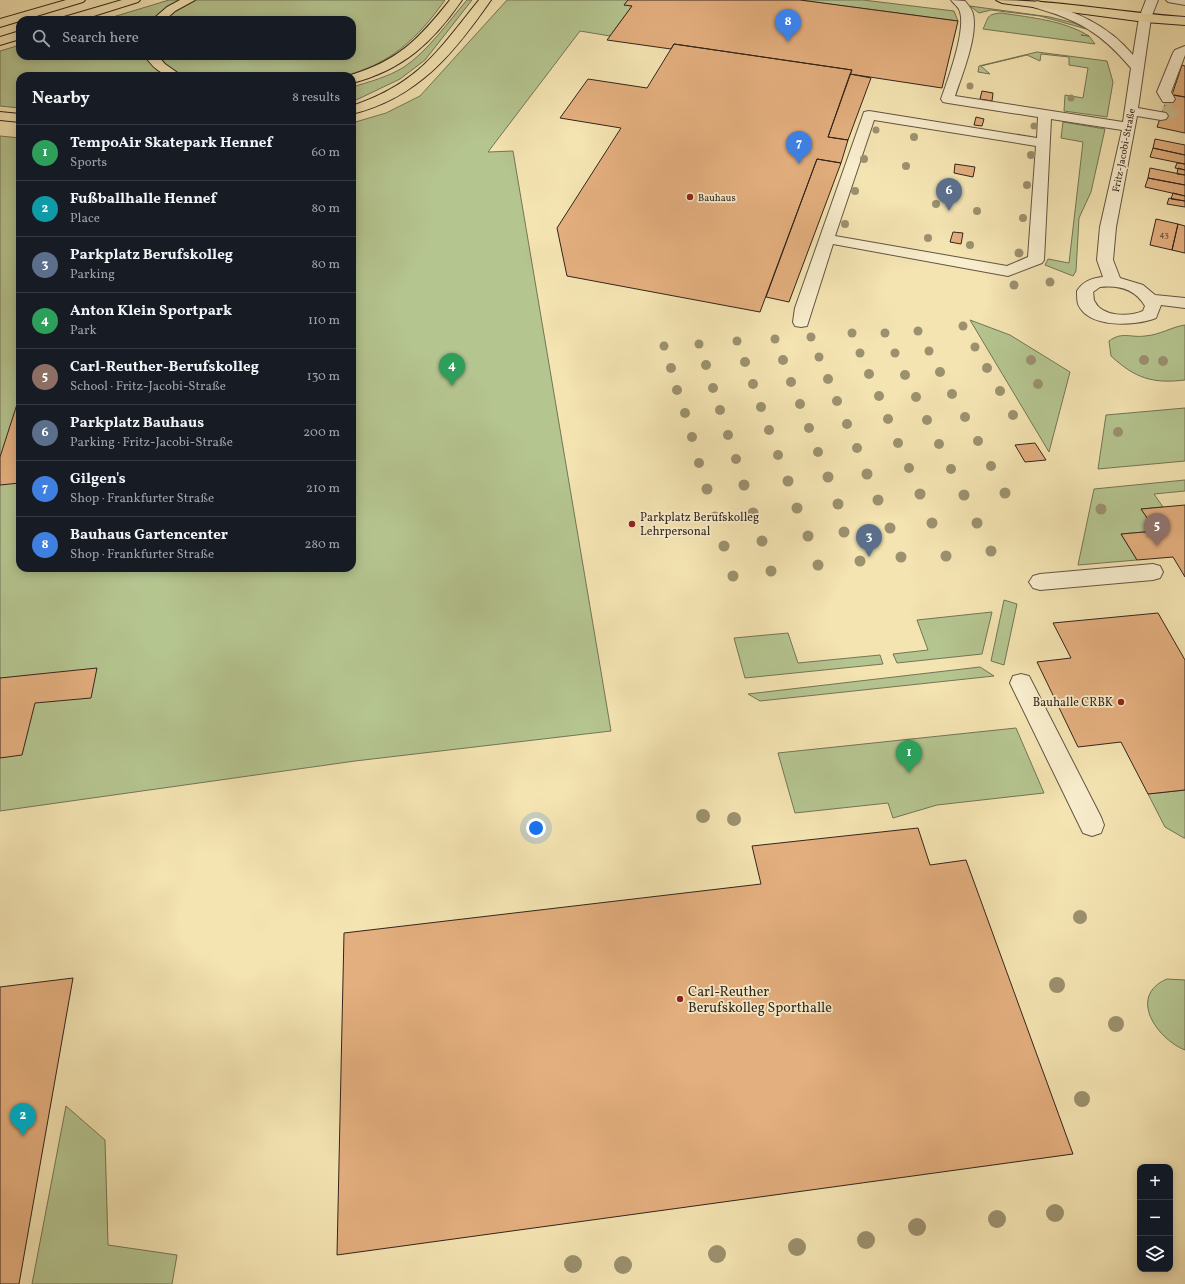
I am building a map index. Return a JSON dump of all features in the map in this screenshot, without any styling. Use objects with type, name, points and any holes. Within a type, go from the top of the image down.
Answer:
[{"type":"main road","points":[[24,16],[79,0]]},
{"type":"main road","points":[[81,16],[134,0]]},
{"type":"main road","points":[[163,16],[171,9],[189,0]]},
{"type":"main road","points":[[356,78],[396,61],[420,44],[456,0]]},
{"type":"main road","points":[[356,108],[384,98],[407,85],[432,66],[485,0]]},
{"type":"main road","points":[[1002,0],[1145,18],[1185,21]]},
{"type":"main road","points":[[0,23],[16,18]]},
{"type":"main road","points":[[1145,18],[1185,28]]},
{"type":"main road","points":[[0,40],[16,35]]},
{"type":"main road","points":[[155,60],[161,67],[169,72]]},
{"type":"main road","points":[[0,116],[16,118]]},
{"type":"street","points":[[957,0],[965,8],[968,22],[956,74],[948,100],[1045,113],[1128,127]]},
{"type":"street","name":"Fritz-Jacobi-Straße","points":[[1113,282],[1105,260],[1108,226],[1131,111],[1145,18],[1152,0]]},
{"type":"street","points":[[1172,0],[1185,2]]},
{"type":"street","points":[[1037,5],[1061,11],[1101,30],[1119,44],[1137,67]]},
{"type":"street","points":[[1168,99],[1164,92],[1179,52],[1185,50]]},
{"type":"street","points":[[1131,111],[1158,114]]},
{"type":"street","points":[[828,239],[1008,272],[1036,260],[1045,113]]},
{"type":"street","points":[[801,322],[803,308],[828,239],[869,115],[1044,143]]},
{"type":"street","points":[[1113,282],[1135,287],[1150,299],[1153,305],[1152,311],[1148,316],[1142,319],[1122,320],[1094,311],[1085,302],[1083,296],[1085,291],[1095,283],[1113,282]]},
{"type":"street","points":[[1150,299],[1185,303]]},
{"type":"street","points":[[1040,582],[1152,572]]},
{"type":"street","points":[[1021,683],[1092,825]]},
{"type":"green space","points":[[169,0],[445,0],[435,14],[402,48],[375,65],[356,72],[16,72],[16,108],[0,106],[0,51],[16,46],[16,60],[356,60],[356,16],[116,16]]},
{"type":"green space","points":[[467,0],[472,0],[425,60],[400,79],[356,100],[356,86],[392,74],[404,67],[413,61],[437,36]]},
{"type":"green space","points":[[507,0],[628,0],[624,5],[632,6],[610,36],[580,31],[488,152],[513,151],[611,731],[355,761],[0,811],[0,136],[16,138],[16,572],[356,572],[356,122],[386,113],[420,96]]},
{"type":"green space","points":[[799,0],[863,0],[954,11],[958,21]]},
{"type":"green space","points":[[970,6],[1050,17],[1074,23],[1090,30],[1040,16],[991,10],[979,13]]},
{"type":"green space","points":[[1002,13],[1047,20],[1069,26],[1089,36],[1095,44],[983,29],[987,19],[991,15]]},
{"type":"green space","points":[[1037,52],[1107,61],[1113,82],[1107,117],[1064,111],[1065,95],[1083,98],[1088,68],[1069,65],[1069,57],[1041,54],[1040,61],[1027,55],[981,66],[990,74],[978,72],[979,66]]},
{"type":"green space","points":[[1063,122],[1105,129],[1091,192],[1079,218],[1076,271],[1073,276],[1045,265],[1048,259],[1069,263],[1083,142],[1061,138]]},
{"type":"green space","points":[[970,320],[1010,335],[1070,372],[1049,452]]},
{"type":"green space","points":[[1185,325],[1185,380],[1163,381],[1145,378],[1128,370],[1111,356],[1109,341],[1118,336],[1150,335]]},
{"type":"green space","points":[[1185,408],[1185,461],[1098,469],[1106,415]]},
{"type":"green space","points":[[1185,480],[1185,491],[1154,494],[1163,507],[1141,509],[1156,531],[1121,534],[1137,560],[1078,565],[1094,489]]},
{"type":"green space","points":[[1004,600],[1017,604],[1004,665],[991,661]]},
{"type":"green space","points":[[992,612],[982,654],[897,663],[893,654],[928,650],[917,620]]},
{"type":"green space","points":[[788,633],[798,663],[880,655],[883,664],[745,678],[734,638]]},
{"type":"green space","points":[[980,667],[994,676],[760,701],[748,694]]},
{"type":"green space","points":[[1016,728],[1044,793],[937,805],[893,818],[888,803],[795,813],[778,753]]},
{"type":"green space","points":[[1185,790],[1184,838],[1165,827],[1148,794]]},
{"type":"green space","points":[[1167,979],[1185,980],[1185,1050],[1165,1037],[1150,1017],[1148,1006],[1149,996],[1155,986]]},
{"type":"green space","points":[[66,1106],[105,1140],[108,1245],[177,1255],[172,1284],[32,1284]]},
{"type":"building","points":[[628,0],[800,0],[958,21],[942,88],[850,74],[852,70],[674,44],[671,49],[607,40],[632,6],[624,5]]},
{"type":"building","name":"Bauhaus","points":[[674,44],[852,70],[828,137],[848,140],[841,163],[817,159],[760,312],[567,276],[557,228],[621,128],[560,118],[588,79],[647,88]]},
{"type":"building","points":[[1182,65],[1185,66],[1185,97],[1172,95]]},
{"type":"building","points":[[850,74],[871,78],[848,140],[828,137]]},
{"type":"building","points":[[982,91],[993,93],[992,101],[980,99]]},
{"type":"building","points":[[1169,94],[1185,97],[1185,133],[1157,127]]},
{"type":"building","points":[[976,117],[984,119],[982,126],[974,125]]},
{"type":"building","points":[[1155,139],[1185,145],[1185,155],[1153,148]]},
{"type":"building","points":[[1153,148],[1185,155],[1185,164],[1150,157]]},
{"type":"building","points":[[817,159],[841,163],[789,302],[766,297]]},
{"type":"building","points":[[1177,163],[1185,164],[1185,170],[1175,168]]},
{"type":"building","points":[[955,164],[975,167],[973,177],[954,173]]},
{"type":"building","points":[[1150,168],[1185,175],[1185,185],[1148,178]]},
{"type":"building","points":[[1178,168],[1185,170],[1185,175],[1177,174]]},
{"type":"building","points":[[1148,178],[1185,185],[1185,196],[1145,187]]},
{"type":"building","points":[[1173,193],[1185,196],[1185,201],[1171,199]]},
{"type":"building","points":[[1169,198],[1185,201],[1185,207],[1167,204]]},
{"type":"building","points":[[1156,219],[1178,224],[1172,250],[1150,245]]},
{"type":"building","points":[[1178,224],[1185,226],[1185,253],[1172,250]]},
{"type":"building","points":[[953,232],[963,233],[961,244],[950,242]]},
{"type":"building","points":[[16,407],[16,483],[0,485],[0,457]]},
{"type":"building","points":[[1035,443],[1046,460],[1025,462],[1015,445]]},
{"type":"building","points":[[1185,505],[1185,577],[1173,557],[1137,560],[1121,534],[1156,531],[1141,509]]},
{"type":"building","name":"Bauhalle CRBK","points":[[1158,613],[1185,660],[1185,790],[1148,794],[1121,742],[1078,747],[1037,662],[1071,658],[1053,623]]},
{"type":"building","points":[[97,668],[91,698],[35,703],[22,755],[0,758],[0,678]]},
{"type":"building","name":"Carl-Reuther Berufskolleg Sporthalle","points":[[918,828],[930,865],[966,860],[1073,1154],[337,1255],[344,933],[761,884],[752,846]]},
{"type":"building","points":[[73,978],[19,1284],[0,1284],[0,987]]},
{"type":"tunnel","points":[[1163,113],[1172,112],[1175,105],[1168,99]]},
{"type":"place","name":"Bauhaus Gartencenter","points":[[788,42]]},
{"type":"place","name":"Gilgen's","points":[[799,164]]},
{"type":"place","name":"Bauhaus","points":[[690,197]]},
{"type":"place","name":"Parkplatz Bauhaus","points":[[949,211]]},
{"type":"place","name":"Anton Klein Sportpark","points":[[452,386]]},
{"type":"place","name":"Parkplatz Berufskolleg Lehrpersonal","points":[[632,524]]},
{"type":"place","name":"Carl-Reuther-Berufskolleg","points":[[1157,546]]},
{"type":"place","name":"Parkplatz Berufskolleg","points":[[869,557]]},
{"type":"place","name":"Bauhalle CRBK","points":[[1121,702]]},
{"type":"place","name":"TempoAir Skatepark Hennef","points":[[909,773]]},
{"type":"place","name":"Carl-Reuther Berufskolleg Sporthalle","points":[[680,999]]},
{"type":"place","name":"Fußballhalle Hennef","points":[[23,1136]]}]
